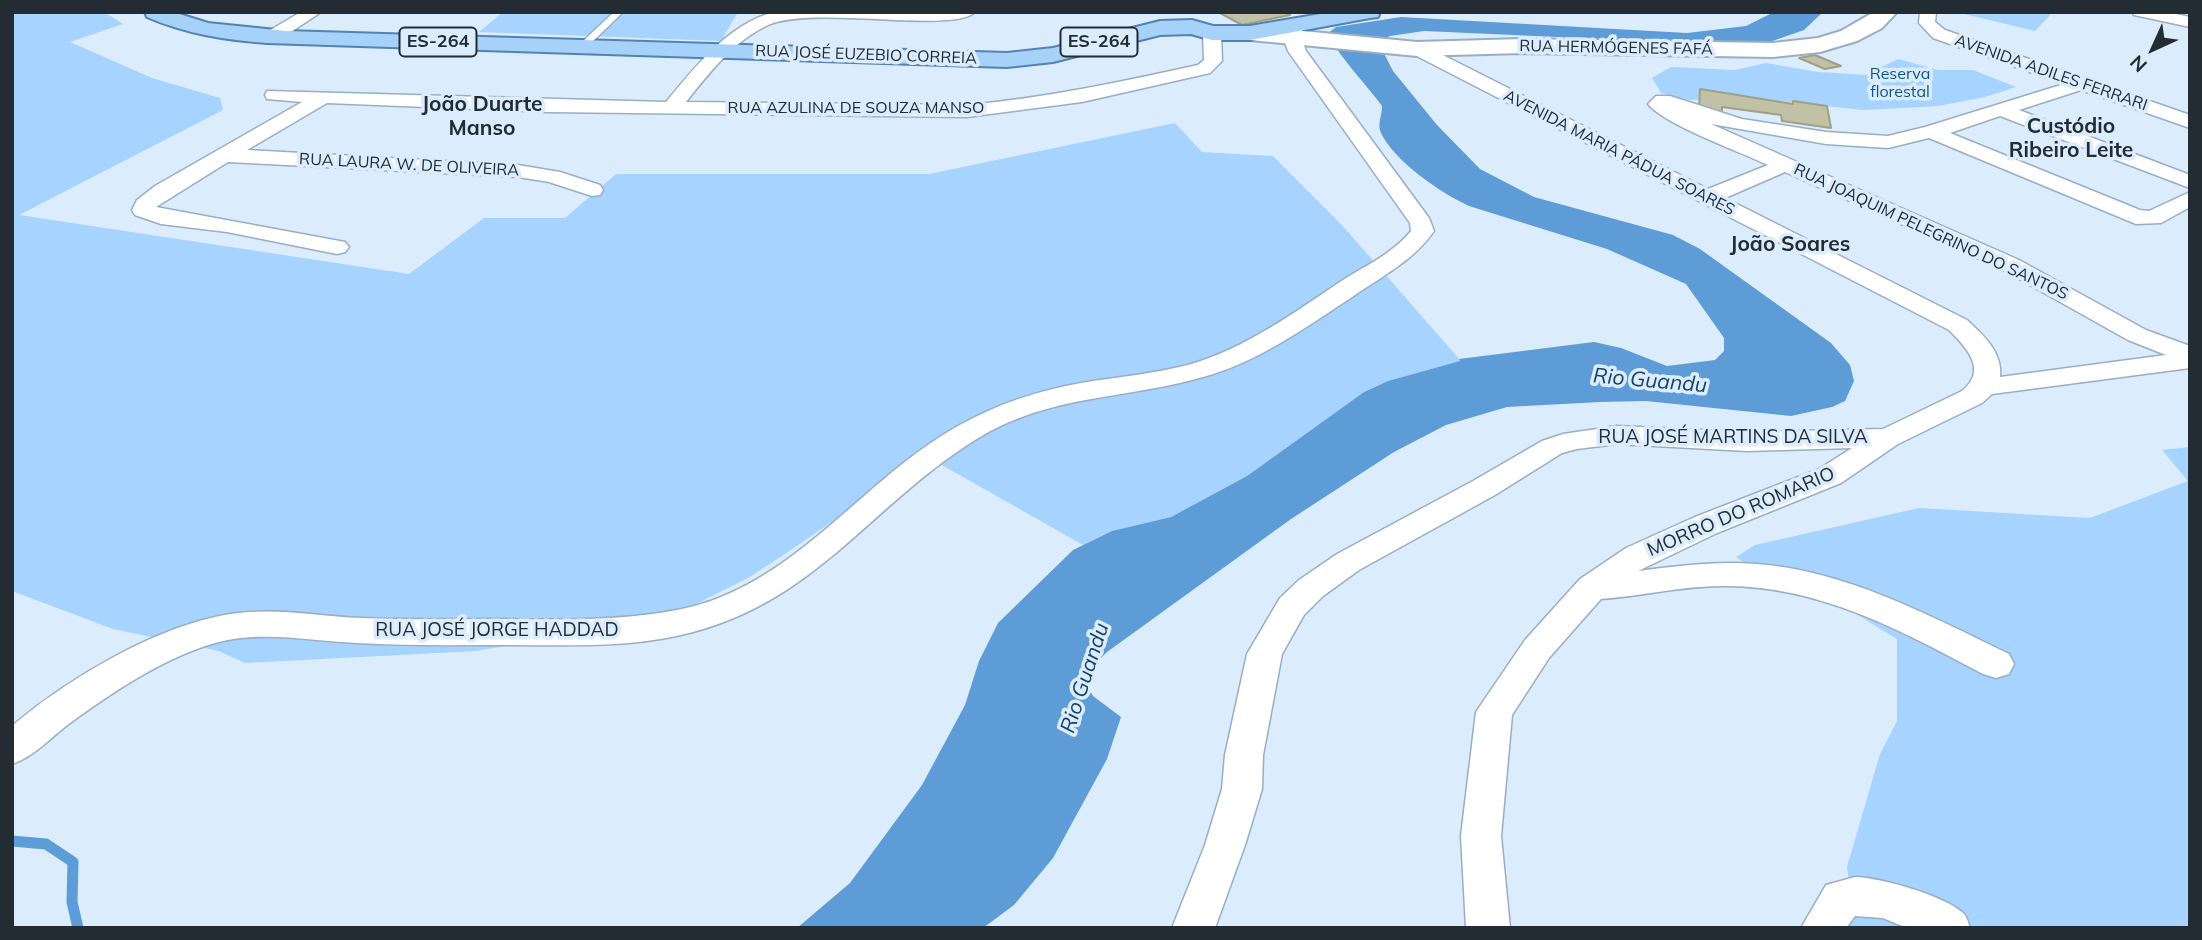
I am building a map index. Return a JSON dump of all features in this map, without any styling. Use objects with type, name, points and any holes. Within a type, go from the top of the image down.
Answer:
[{"type":"main road","name":"ES-264","points":[[155,12],[197,25],[272,36],[725,50]]},
{"type":"main road","points":[[1290,31],[1370,12]]},
{"type":"main road","name":"ES-264","points":[[1196,21],[1250,33]]},
{"type":"main road","name":"RUA JOSÉ EUZEBIO CORREIA","points":[[725,50],[1007,60],[1053,55],[1196,21]]},
{"type":"street","points":[[272,36],[313,12]]},
{"type":"street","points":[[274,96],[508,105],[672,107],[696,78],[725,50],[759,23],[787,15],[967,12]]},
{"type":"street","name":"RUA HERMÓGENES FAFÁ","points":[[1250,33],[1290,31],[1337,40],[1416,49],[1522,46],[1740,51],[1799,49],[1849,36],[1874,23],[1887,12]]},
{"type":"street","name":"AVENIDA ADILES FERRARI","points":[[1928,12],[1927,23],[1939,34],[2190,122]]},
{"type":"street","points":[[2140,12],[2190,22]]},
{"type":"street","name":"RUA AZULINA DE SOUZA MANSO","points":[[672,107],[893,111],[1013,107],[1082,96],[1204,69],[1213,63],[1196,21]]},
{"type":"street","name":"RUA JOSÉ JORGE HADDAD","points":[[12,749],[48,719],[146,659],[183,641],[230,626],[544,634],[649,627],[711,613],[774,584],[813,558],[943,448],[987,421],[1034,401],[1199,370],[1237,354],[1324,305],[1401,255],[1423,231],[1421,223],[1297,51],[1290,31]]},
{"type":"street","name":"AVENIDA MARIA PÁDUA SOARES","points":[[1416,49],[1958,325],[1978,342],[1986,360],[1988,373],[1984,387]]},
{"type":"street","points":[[1931,132],[2082,84]]},
{"type":"street","points":[[322,98],[163,191],[143,208],[148,214],[161,217],[227,225],[337,247]]},
{"type":"street","name":"RUA JOAQUIM PELEGRINO DO SANTOS","points":[[1931,132],[1888,142],[1826,138],[1742,125],[1669,101],[1662,100],[1659,103],[1662,108],[1683,119],[2011,265],[2086,304],[2137,335],[2190,355]]},
{"type":"street","points":[[1998,109],[2190,182]]},
{"type":"street","points":[[1931,132],[2130,215],[2152,218],[2190,198]]},
{"type":"street","name":"RUA LAURA W. DE OLIVEIRA","points":[[222,155],[518,171],[554,176],[592,190]]},
{"type":"street","points":[[1706,198],[1785,165]]},
{"type":"street","points":[[1888,438],[1972,397],[1984,387],[2190,360]]},
{"type":"street","name":"RUA JOSÉ MARTINS DA SILVA","points":[[1193,928],[1225,845],[1242,789],[1244,755],[1265,654],[1292,607],[1334,571],[1552,447],[1580,438],[1643,434],[1724,441],[1888,438]]},
{"type":"street","name":"MORRO DO ROMARIO","points":[[1488,928],[1481,836],[1494,712],[1536,649],[1592,587],[1637,556],[1706,525],[1830,476],[1888,438]]},
{"type":"street","points":[[1592,587],[1715,575],[1773,578],[1826,591],[1864,605],[1996,664]]},
{"type":"street","points":[[1822,928],[1841,899],[1856,895],[1882,898],[1923,913],[1949,928]]},
{"type":"lane","points":[[583,46],[619,12]]},
{"type":"green space","points":[[12,12],[104,12],[123,24],[70,42],[152,78],[220,98],[223,110],[19,215],[409,274],[484,218],[565,218],[616,174],[929,174],[1175,123],[1202,152],[1273,156],[1341,224],[1461,361],[1388,381],[1364,392],[1247,476],[1171,517],[1112,531],[1083,545],[919,452],[862,501],[788,552],[748,578],[668,618],[476,651],[245,663],[219,651],[113,629],[12,591]]},
{"type":"green space","points":[[503,12],[738,12],[721,41],[479,32]]},
{"type":"green space","points":[[1956,12],[2053,12],[2035,31]]},
{"type":"green space","name":"Reserva florestal","points":[[1898,59],[1938,70],[1973,70],[2016,87],[1985,97],[1939,106],[1863,110],[1762,99],[1689,100],[1661,93],[1652,78],[1671,67],[1735,70],[1766,63],[1818,72],[1866,75]]},
{"type":"green space","points":[[2190,447],[2190,928],[1847,928],[1855,916],[1847,867],[1880,754],[1897,721],[1897,639],[1835,601],[1780,587],[1736,557],[1755,545],[1919,508],[2090,518],[2188,481],[2162,450]]},
{"type":"water","name":"Rio Guandu","points":[[1774,12],[1823,12],[1804,30],[1758,46],[1424,31],[1390,36],[1378,42],[1393,71],[1437,125],[1480,169],[1534,197],[1673,235],[1700,249],[1831,343],[1850,365],[1854,381],[1845,401],[1832,407],[1791,416],[1646,401],[1507,407],[1446,425],[1394,452],[1291,519],[1107,652],[1092,667],[1084,681],[1093,696],[1121,717],[1107,759],[1053,858],[1014,905],[983,928],[797,928],[850,883],[922,785],[965,705],[979,661],[998,623],[1073,550],[1112,531],[1171,517],[1247,476],[1364,392],[1388,381],[1460,361],[1459,359],[1594,342],[1621,348],[1667,366],[1715,360],[1724,351],[1724,338],[1686,284],[1607,249],[1469,206],[1420,176],[1388,144],[1380,130],[1382,106],[1327,34],[1336,27],[1401,17],[1687,33],[1746,26]]},
{"type":"building","points":[[1284,12],[1290,15],[1242,25],[1220,13]]},
{"type":"building","points":[[1815,55],[1841,66],[1825,69],[1799,58]]},
{"type":"building","points":[[1700,89],[1793,104],[1793,101],[1827,106],[1831,128],[1782,121],[1781,115],[1722,107],[1722,112],[1699,108]]},
{"type":"waterway","points":[[12,841],[46,844],[73,862],[72,902],[78,928]]},
{"type":"district","name":"João Duarte Manso","points":[[482,117]]},
{"type":"district","name":"Custódio Ribeiro Leite","points":[[2071,139]]},
{"type":"district","name":"João Soares","points":[[1790,245]]}]
